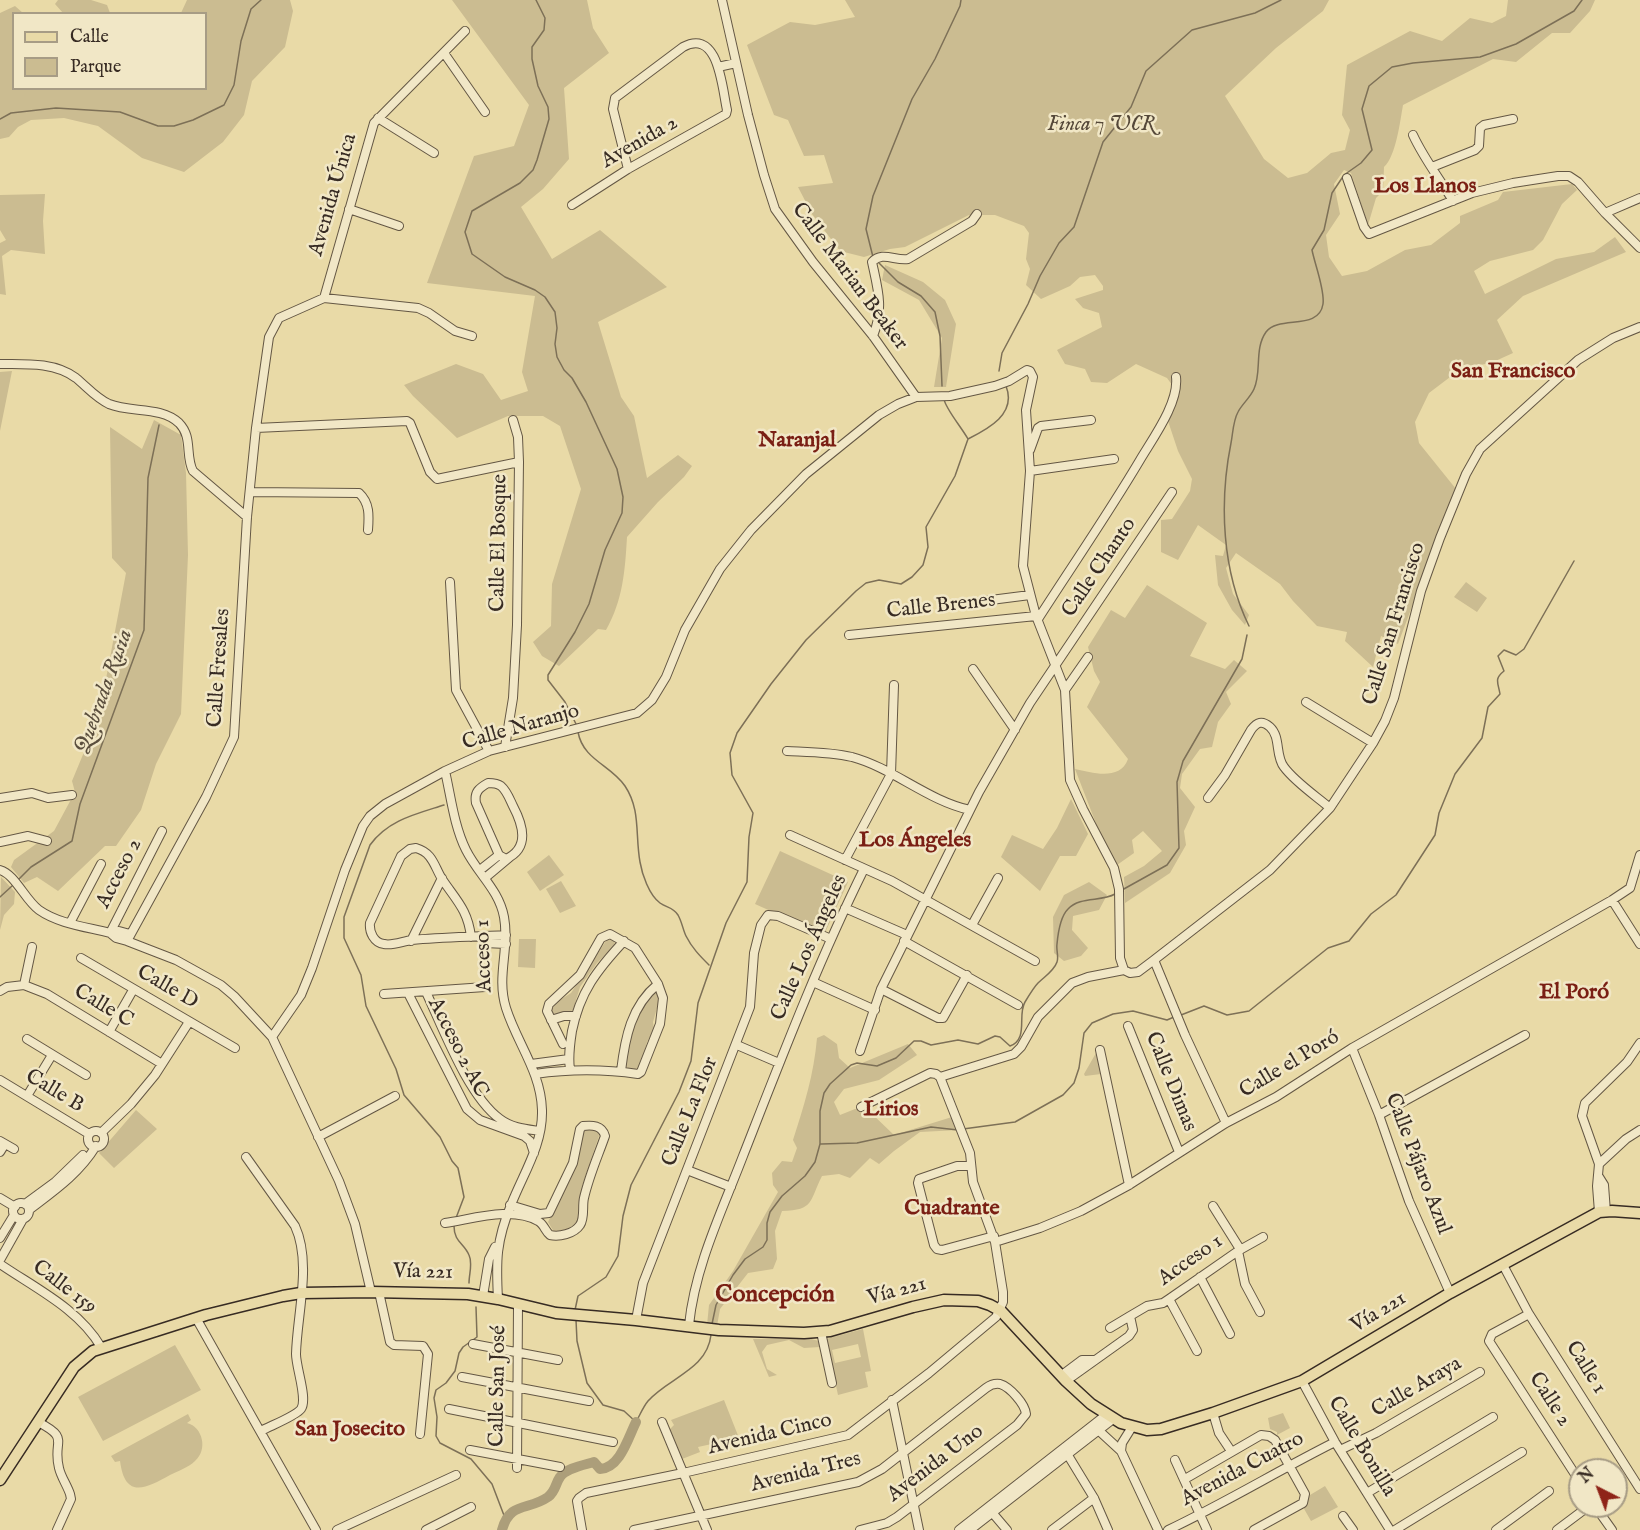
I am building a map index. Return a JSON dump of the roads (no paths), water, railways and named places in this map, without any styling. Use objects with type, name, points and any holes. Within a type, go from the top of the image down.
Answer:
[{"type":"main road","name":"Vía 221","points":[[0,1480],[74,1367],[93,1351],[196,1318],[301,1293],[375,1292],[483,1296],[556,1313],[590,1317],[689,1325],[719,1330],[821,1332],[944,1300],[978,1301],[1000,1311],[1064,1378],[1109,1417],[1132,1427],[1147,1430],[1161,1429],[1302,1381],[1450,1293],[1603,1212]]},
{"type":"main road","points":[[1603,1212],[1640,1213]]},
{"type":"street","name":"Calle Marian Beaker","points":[[722,0],[764,175],[775,209],[813,262],[873,336],[916,397]]},
{"type":"street","name":"Avenida Única","points":[[324,298],[372,128],[378,118],[465,31]]},
{"type":"street","points":[[628,169],[613,109],[615,98],[690,44],[700,43],[711,50],[718,67],[736,63]]},
{"type":"street","points":[[444,53],[485,112]]},
{"type":"street","name":"Avenida 2","points":[[572,204],[628,169],[726,114],[718,67]]},
{"type":"street","points":[[378,118],[434,153]]},
{"type":"street","points":[[1432,167],[1475,150],[1479,146],[1480,128],[1484,125],[1513,118]]},
{"type":"street","points":[[1413,135],[1423,156],[1453,201]]},
{"type":"street","points":[[1347,178],[1364,227],[1369,234],[1472,193],[1512,183],[1569,176],[1578,182],[1640,248]]},
{"type":"street","points":[[1605,213],[1640,198]]},
{"type":"street","points":[[349,208],[399,226]]},
{"type":"street","points":[[873,336],[880,318],[878,288],[872,262],[874,259],[882,256],[899,260],[908,259],[972,221],[977,214]]},
{"type":"street","points":[[324,298],[418,308],[455,331],[472,336]]},
{"type":"street","name":"Calle Fresales","points":[[129,938],[206,797],[234,737],[247,517],[256,428],[269,337],[279,318],[324,298]]},
{"type":"street","name":"Calle San Francisco","points":[[861,1107],[930,1073],[940,1077],[1014,1054],[1021,1047],[1038,1017],[1072,983],[1088,977],[1124,970],[1130,974],[1138,972],[1270,870],[1330,808],[1385,721],[1394,698],[1427,575],[1448,518],[1473,461],[1490,439],[1578,360],[1613,338],[1640,327]]},
{"type":"street","points":[[0,364],[33,363],[59,369],[73,376],[95,395],[110,404],[160,413],[173,418],[183,428],[188,440],[189,463],[193,471],[247,517]]},
{"type":"street","points":[[916,397],[950,396],[974,391],[1009,381],[1024,372],[1030,371],[1033,377],[1026,410],[1030,471],[1023,566],[1037,617],[1057,664],[1065,690],[1070,780],[1114,868],[1119,894],[1120,958],[1124,970]]},
{"type":"street","points":[[1037,617],[1108,513],[1164,420],[1174,395],[1176,377]]},
{"type":"street","name":"Calle Naranjo","points":[[272,1037],[303,989],[363,826],[385,804],[445,771],[489,751],[628,717],[644,709],[666,677],[685,630],[720,569],[751,530],[806,474],[872,420],[898,404],[916,397]]},
{"type":"street","points":[[513,420],[518,437],[519,462]]},
{"type":"street","points":[[1029,454],[1038,428],[1041,426],[1090,420]]},
{"type":"street","name":"Calle El Bosque","points":[[256,428],[407,421],[410,423],[432,475],[437,479],[519,462],[513,698],[505,747]]},
{"type":"street","points":[[1030,471],[1114,459]]},
{"type":"street","points":[[250,492],[359,493],[367,504],[368,530]]},
{"type":"street","name":"Calle Chanto","points":[[1057,664],[1172,492]]},
{"type":"street","points":[[450,582],[456,690],[489,751]]},
{"type":"street","points":[[983,602],[1030,594]]},
{"type":"street","name":"Calle Brenes","points":[[849,635],[1037,617]]},
{"type":"street","points":[[1065,690],[1088,657]]},
{"type":"street","points":[[860,1051],[880,989],[979,792],[1030,703],[1057,664]]},
{"type":"street","points":[[973,669],[1015,730]]},
{"type":"street","points":[[844,860],[891,774],[894,685]]},
{"type":"street","points":[[1306,702],[1373,743]]},
{"type":"street","points":[[1208,798],[1225,775],[1251,730],[1257,723],[1262,722],[1274,731],[1283,766],[1330,808]]},
{"type":"street","points":[[787,751],[853,757],[970,810]]},
{"type":"street","name":"Acceso 1","points":[[445,771],[460,837],[501,906],[506,939],[501,986],[506,1006],[535,1074],[542,1098],[540,1131],[534,1153],[509,1210],[499,1241],[496,1262],[498,1299]]},
{"type":"street","points":[[482,874],[511,857],[523,837],[521,822],[505,790],[500,785],[488,783],[477,790],[475,797],[488,836],[499,855],[506,859],[511,857]]},
{"type":"street","points":[[0,798],[32,793],[48,798],[72,795]]},
{"type":"street","name":"Acceso 2","points":[[110,933],[162,831]]},
{"type":"street","points":[[790,835],[864,869]]},
{"type":"street","points":[[0,842],[28,836],[47,841]]},
{"type":"street","points":[[471,937],[462,905],[442,878],[432,858],[422,850],[410,849],[401,856],[370,923],[369,928],[374,938],[383,944],[471,937],[506,939]]},
{"type":"street","points":[[482,874],[499,855]]},
{"type":"street","name":"Calle el Poró","points":[[971,1166],[957,1166],[919,1179],[918,1183],[937,1249],[942,1250],[1040,1228],[1081,1211],[1129,1185],[1226,1123],[1276,1097],[1352,1048],[1612,900],[1630,888],[1640,855]]},
{"type":"street","points":[[70,923],[101,864]]},
{"type":"street","name":"Calle Los Ángeles","points":[[689,1325],[697,1278],[731,1187],[779,1063],[831,939],[864,869],[926,899],[1035,961]]},
{"type":"street","points":[[0,870],[9,875],[41,911],[70,923],[110,933],[119,931],[226,988],[272,1037],[339,1181],[390,1342],[394,1346],[423,1346],[428,1354],[420,1434]]},
{"type":"street","points":[[411,940],[442,878]]},
{"type":"street","points":[[972,925],[998,878]]},
{"type":"street","points":[[1612,900],[1640,944]]},
{"type":"street","points":[[845,908],[906,938],[1018,1005]]},
{"type":"street","name":"Calle La Flor","points":[[636,1320],[643,1283],[750,1007],[754,954],[762,925],[768,915],[778,916],[831,939]]},
{"type":"street","points":[[535,1074],[570,1069],[638,1074],[641,1072],[660,1024],[663,998],[658,984],[639,952],[624,941],[610,934],[601,938],[580,975],[547,1008],[563,1044]]},
{"type":"street","points":[[570,1069],[569,1059],[576,1016],[590,981],[599,967],[624,941]]},
{"type":"street","points":[[0,991],[7,987],[24,985],[32,947]]},
{"type":"street","name":"Calle D","points":[[81,958],[235,1048]]},
{"type":"street","points":[[1154,960],[1226,1123]]},
{"type":"street","points":[[880,989],[938,1018],[943,1018],[967,975]]},
{"type":"street","points":[[813,982],[875,1010]]},
{"type":"street","points":[[621,1071],[626,1040],[636,1007],[658,984]]},
{"type":"street","name":"Calle C","points":[[24,985],[47,994],[162,1064]]},
{"type":"street","points":[[384,994],[485,987]]},
{"type":"street","points":[[109,1032],[133,990]]},
{"type":"street","name":"Acceso 2 AC","points":[[426,992],[467,1078],[479,1097],[499,1124],[530,1141],[534,1153]]},
{"type":"street","name":"Acceso 2 AC","points":[[408,993],[464,1104],[472,1115],[480,1120],[540,1131]]},
{"type":"street","points":[[551,1020],[564,1016],[576,1016]]},
{"type":"street","points":[[101,1133],[131,1104],[162,1064],[189,1022]]},
{"type":"street","name":"Calle Dimas","points":[[1128,1026],[1179,1152]]},
{"type":"street","points":[[432,1038],[445,1033]]},
{"type":"street","points":[[1379,1114],[1525,1035]]},
{"type":"street","points":[[27,1039],[86,1075]]},
{"type":"street","points":[[1603,1212],[1597,1186],[1599,1164],[1582,1116],[1582,1109],[1585,1103],[1627,1062],[1640,1043]]},
{"type":"street","points":[[737,1045],[779,1063]]},
{"type":"street","name":"Calle Pájaro Azul","points":[[1352,1048],[1379,1114],[1409,1202],[1450,1293]]},
{"type":"street","points":[[1100,1050],[1129,1185]]},
{"type":"street","points":[[27,1096],[52,1055]]},
{"type":"street","points":[[531,1064],[569,1059]]},
{"type":"street","points":[[940,1077],[970,1153],[973,1182],[994,1239],[1003,1292],[1000,1311]]},
{"type":"street","points":[[454,1084],[467,1078]]},
{"type":"street","name":"Calle B","points":[[0,1080],[89,1134]]},
{"type":"street","points":[[318,1137],[395,1096]]},
{"type":"street","points":[[445,1223],[509,1210],[549,1213],[573,1163],[580,1129],[583,1126],[589,1126],[601,1128],[604,1131],[605,1136],[584,1199],[583,1218],[580,1225],[567,1234],[554,1236],[546,1232],[540,1221],[509,1210]]},
{"type":"street","points":[[1599,1164],[1626,1139],[1640,1130]]},
{"type":"street","points":[[27,1207],[74,1174],[93,1146],[100,1145],[104,1140],[101,1133],[96,1131],[89,1134],[88,1138],[93,1146]]},
{"type":"street","points":[[2,1145],[14,1149]]},
{"type":"street","points":[[246,1157],[300,1237],[303,1256],[296,1356],[303,1404],[298,1412],[261,1431]]},
{"type":"street","points":[[687,1170],[731,1187]]},
{"type":"street","points":[[0,1198],[19,1219],[23,1219]]},
{"type":"street","points":[[0,1238],[14,1211],[21,1203],[27,1207],[28,1216],[23,1219],[0,1260]]},
{"type":"street","points":[[1213,1206],[1239,1250],[1245,1284],[1260,1312]]},
{"type":"street","name":"Acceso 1","points":[[1130,1316],[1147,1306],[1163,1303],[1239,1250],[1263,1237]]},
{"type":"street","name":"Acceso 1","points":[[483,1296],[489,1258],[499,1241]]},
{"type":"street","name":"Calle 159","points":[[0,1264],[76,1315],[88,1327],[101,1347]]},
{"type":"street","name":"Calle 1","points":[[1503,1265],[1529,1314],[1640,1489]]},
{"type":"street","points":[[1200,1277],[1230,1334]]},
{"type":"street","points":[[1169,1299],[1197,1351]]},
{"type":"street","name":"Calle San José","points":[[517,1464],[518,1304]]},
{"type":"street","name":"Avenida Cinco","points":[[582,1530],[577,1505],[579,1498],[586,1493],[848,1435],[982,1330],[1000,1311]]},
{"type":"street","name":"Calle 2","points":[[1529,1314],[1491,1334],[1489,1341],[1568,1463]]},
{"type":"street","points":[[1064,1378],[1082,1360],[1095,1359],[1131,1333],[1133,1326],[1130,1316],[1110,1328]]},
{"type":"street","points":[[196,1318],[316,1530]]},
{"type":"street","points":[[821,1332],[832,1383]]},
{"type":"street","points":[[473,1344],[558,1360]]},
{"type":"street","name":"Calle Araya","points":[[1338,1446],[1376,1433],[1480,1372]]},
{"type":"street","points":[[462,1377],[589,1401]]},
{"type":"street","name":"Calle Bonilla","points":[[1302,1381],[1338,1446],[1390,1530]]},
{"type":"street","name":"Avenida Tres","points":[[634,1530],[858,1482],[870,1477],[994,1384],[1008,1389],[1022,1404],[1026,1414]]},
{"type":"street","points":[[892,1401],[919,1530]]},
{"type":"street","points":[[448,1410],[613,1442]]},
{"type":"street","points":[[1213,1413],[1219,1432],[1230,1451]]},
{"type":"street","name":"Avenida Uno","points":[[860,1530],[887,1523],[1017,1425],[1026,1414]]},
{"type":"street","points":[[959,1530],[990,1510],[1109,1417]]},
{"type":"street","points":[[1367,1493],[1493,1417]]},
{"type":"street","points":[[38,1422],[57,1433],[59,1438],[58,1467],[71,1499],[57,1530]]},
{"type":"street","points":[[662,1422],[707,1530]]},
{"type":"street","points":[[1121,1451],[1122,1443],[1132,1427]]},
{"type":"street","points":[[1096,1428],[1121,1451],[1158,1530]]},
{"type":"street","points":[[1185,1479],[1230,1451],[1265,1434],[1275,1440],[1305,1494],[1305,1498],[1303,1503],[1254,1530]]},
{"type":"street","name":"Avenida Cuatro","points":[[1168,1530],[1200,1515],[1289,1465],[1338,1446]]},
{"type":"street","points":[[470,1450],[517,1464],[560,1467]]},
{"type":"street","points":[[1066,1452],[1094,1498],[1108,1530]]},
{"type":"street","points":[[1395,1530],[1522,1452]]},
{"type":"street","points":[[1175,1460],[1207,1530]]},
{"type":"street","points":[[336,1530],[456,1475]]},
{"type":"street","points":[[1496,1530],[1549,1491]]},
{"type":"street","points":[[1052,1530],[1094,1498]]},
{"type":"street","points":[[426,1530],[471,1508]]},
{"type":"street","points":[[970,1530],[990,1510]]},
{"type":"street","points":[[990,1510],[1007,1530]]},
{"type":"street","points":[[1343,1516],[1353,1530]]},
{"type":"street","points":[[1557,1530],[1573,1518]]},
{"type":"waterway","points":[[0,119],[11,113],[56,108],[120,112],[158,126],[174,126],[193,120],[224,105],[234,85],[241,41],[251,9],[261,0]]},
{"type":"waterway","points":[[536,0],[545,18],[544,30],[532,47],[532,59],[538,86],[548,107],[549,119],[537,160],[533,170],[520,183],[472,211],[465,232],[472,254],[505,277],[535,290],[545,297],[555,312],[557,357],[586,402],[617,469],[623,497],[622,513],[605,550],[589,604],[575,632],[548,675],[548,680],[565,702],[576,724]]},
{"type":"waterway","points":[[873,257],[866,229],[873,196],[912,99],[935,59],[961,0]]},
{"type":"waterway","points":[[999,371],[1002,353],[1040,276],[1059,243],[1074,227],[1103,142],[1131,107],[1146,71],[1192,30],[1255,13],[1281,0]]},
{"type":"waterway","points":[[1249,626],[1233,583],[1225,536],[1225,489],[1234,423],[1240,409],[1254,389],[1258,375],[1260,346],[1266,332],[1280,324],[1307,320],[1320,312],[1323,292],[1312,250],[1324,230],[1332,193],[1344,175],[1361,163],[1372,150],[1362,109],[1369,86],[1392,67],[1480,57],[1516,44],[1574,11],[1582,0]]},
{"type":"waterway","points":[[879,263],[898,282],[921,296],[935,312],[940,336],[942,386]]},
{"type":"waterway","points":[[968,439],[999,419],[1008,405],[1006,386]]},
{"type":"waterway","points":[[575,1310],[578,1296],[606,1277],[618,1256],[623,1216],[631,1185],[679,1092],[691,1061],[698,1003],[726,923],[747,882],[749,837],[753,813],[732,775],[730,753],[737,733],[771,684],[806,640],[856,591],[866,583],[879,580],[901,584],[912,577],[923,565],[928,547],[926,527],[955,476],[968,439],[950,413],[944,399]]},
{"type":"waterway","name":"Quebrada Rusia","points":[[18,880],[31,867],[72,841],[80,804],[144,630],[148,478],[159,425]]},
{"type":"waterway","points":[[1181,1015],[1204,1006],[1227,1015],[1249,1011],[1328,948],[1349,941],[1371,914],[1396,895],[1435,835],[1439,813],[1455,774],[1482,738],[1488,707],[1500,694],[1498,679],[1504,671],[1498,656],[1504,650],[1516,655],[1524,649],[1574,561]]},
{"type":"waterway","points":[[1122,890],[1167,865],[1179,848],[1177,782],[1183,761],[1242,659],[1247,635]]},
{"type":"waterway","points":[[578,732],[585,749],[619,779],[630,795],[635,813],[641,867],[649,890],[660,903],[676,912],[688,940],[709,965]]},
{"type":"waterway","points":[[444,805],[394,824],[385,829],[370,845],[344,917],[344,938],[361,975],[366,1006],[396,1069],[404,1095],[440,1137],[458,1168],[464,1197],[456,1218]]},
{"type":"waterway","name":"Quebrada Rusia","points":[[0,897],[12,886]]},
{"type":"waterway","points":[[712,1324],[716,1305],[733,1275],[745,1259],[763,1247],[767,1240],[767,1223],[770,1212],[782,1196],[805,1176],[815,1162],[820,1144],[820,1111],[824,1093],[830,1084],[851,1065],[857,1063],[877,1066],[896,1058],[914,1041],[931,1045],[958,1040],[978,1044],[995,1036],[1000,1037],[1010,1046],[1016,1043],[1021,1032],[1025,1002],[1037,984],[1056,965],[1059,930],[1065,912],[1078,902],[1115,894]]},
{"type":"waterway","points":[[963,1129],[1015,1122],[1063,1095],[1074,1083],[1079,1068],[1084,1033],[1092,1023],[1113,1014],[1133,1011],[1167,1020],[1174,1017]]},
{"type":"waterway","points":[[821,1144],[857,1143],[931,1127],[958,1130]]},
{"type":"waterway","points":[[454,1226],[457,1239],[470,1258],[469,1283]]},
{"type":"waterway","points":[[476,1307],[477,1337],[463,1347],[459,1353],[455,1371],[446,1383],[436,1390],[434,1398],[437,1417],[436,1436],[440,1443],[471,1459],[492,1484],[505,1518]]},
{"type":"waterway","points":[[576,1320],[577,1341],[587,1383],[603,1405],[624,1411],[636,1422],[643,1408],[656,1393],[695,1365],[702,1357],[711,1335]]},
{"type":"waterway","points":[[502,1530],[505,1521],[515,1511],[551,1495],[560,1477],[566,1471],[594,1462],[600,1469],[613,1463],[622,1451],[636,1422]]},
{"type":"district","name":"Los Llanos","points":[[1425,187]]},
{"type":"district","name":"San Francisco","points":[[1513,372]]},
{"type":"district","name":"Naranjal","points":[[797,441]]},
{"type":"district","name":"Los Ángeles","points":[[915,841]]},
{"type":"district","name":"El Poró","points":[[1574,993]]},
{"type":"district","name":"Lirios","points":[[891,1110]]},
{"type":"district","name":"Cuadrante","points":[[952,1209]]},
{"type":"district","name":"Concepción","points":[[775,1296]]},
{"type":"district","name":"San Josecito","points":[[350,1430]]},
{"type":"park label","name":"Finca 7 UCR","points":[[1101,126]]}]
